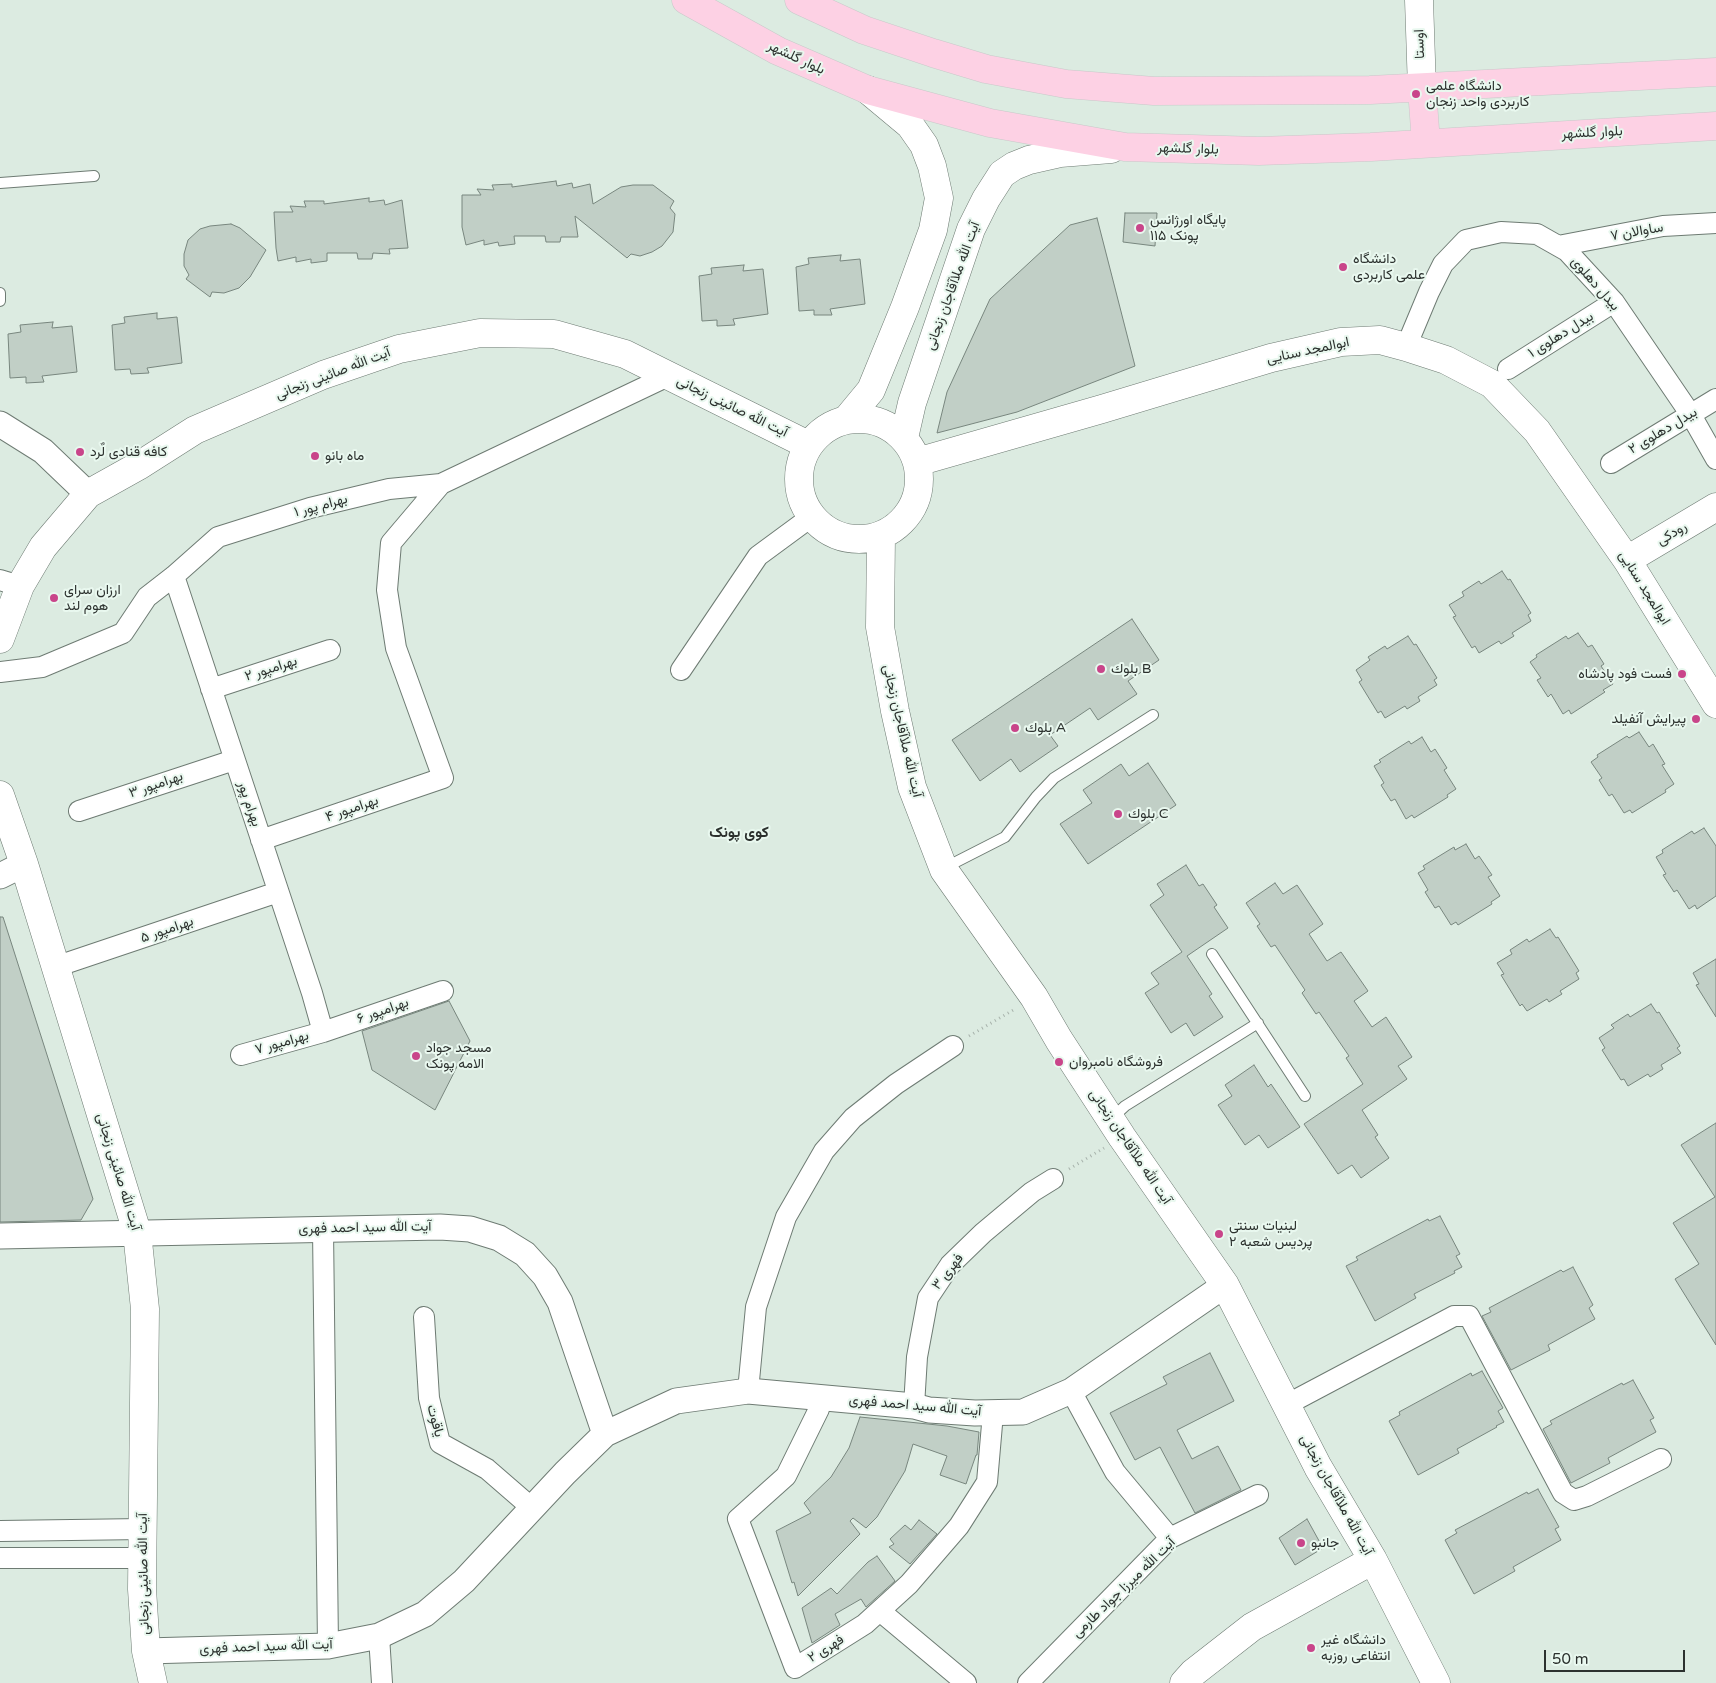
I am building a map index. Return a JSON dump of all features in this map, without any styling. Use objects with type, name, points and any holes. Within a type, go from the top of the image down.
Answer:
[{"type":"main road","name":"بلوار گلشهر","points":[[686,0],[778,51],[868,90],[990,123],[1125,147],[1258,151],[1716,126]]},
{"type":"main road","points":[[799,0],[864,30],[986,69],[1066,84],[1154,91],[1422,89],[1716,72]]},
{"type":"main road","name":"اوستا","points":[[1419,0],[1422,89]]},
{"type":"main road","points":[[1422,89],[1426,143]]},
{"type":"main road","points":[[847,419],[871,390],[905,307],[933,230],[939,198],[932,166],[924,145],[910,125],[868,90]]},
{"type":"main road","name":"آیت الله ملاآقاجان زنجانی","points":[[904,438],[912,403],[971,229],[986,199],[1002,174],[1014,166],[1029,160],[1060,153],[1125,147]]},
{"type":"main road","name":"آیت الله صائینی زنجانی","points":[[0,639],[10,583],[88,494],[140,465],[195,430],[323,375],[399,349],[480,333],[554,334],[624,354],[808,446]]},
{"type":"main road","name":"ابوالمجد سنایی","points":[[917,462],[1271,358],[1341,342],[1380,340],[1406,347],[1446,360],[1492,384],[1537,431],[1627,560],[1716,704]]},
{"type":"main road","points":[[863,418],[878,421],[892,428],[904,438],[912,449],[920,476],[914,506],[894,528],[881,535],[856,539],[831,533],[812,517],[804,504],[799,489],[798,474],[801,459],[808,446],[819,433],[847,419],[863,418]]},
{"type":"main road","name":"رودکی","points":[[1627,560],[1716,507]]},
{"type":"main road","name":"آیت الله ملاآقاجان زنجانی","points":[[881,535],[880,627],[912,787],[944,870],[1034,997],[1059,1040],[1116,1128],[1225,1285],[1318,1467],[1372,1560],[1436,1683]]},
{"type":"main road","name":"آیت الله صائینی زنجانی","points":[[0,795],[12,870],[55,968],[137,1232],[144,1309],[142,1589],[146,1651],[153,1683]]},
{"type":"main road","points":[[1184,1683],[1193,1673],[1252,1627],[1372,1560]]},
{"type":"street","name":"ساوالان ۷","points":[[1558,246],[1663,226],[1716,223]]},
{"type":"street","name":"بیدل دهلوی","points":[[1406,347],[1443,264],[1466,240],[1501,232],[1537,234],[1567,251],[1614,302],[1691,415],[1716,459]]},
{"type":"street","name":"بیدل دهلوی ۱","points":[[1508,369],[1614,302]]},
{"type":"street","name":"بهرام پور ۱","points":[[0,672],[42,668],[123,633],[147,597],[218,537],[310,508],[388,489],[441,484],[668,376]]},
{"type":"street","name":"بیدل دهلوی ۲","points":[[1611,463],[1716,400]]},
{"type":"street","points":[[0,424],[43,451],[88,494]]},
{"type":"street","name":"بهرامپور ۴","points":[[261,840],[443,778],[396,648],[387,590],[391,543],[441,484]]},
{"type":"street","points":[[681,670],[758,556],[812,517]]},
{"type":"street","name":"بهرام پور","points":[[174,576],[312,993],[323,1032]]},
{"type":"street","name":"بهرامپور ۲","points":[[211,689],[330,650]]},
{"type":"street","name":"بهرامپور ۳","points":[[79,811],[234,760]]},
{"type":"street","name":"بهرامپور ۵","points":[[55,968],[278,892]]},
{"type":"street","name":"بهرامپور ۶","points":[[323,1032],[443,991]]},
{"type":"street","name":"بهرامپور ۷","points":[[241,1055],[323,1032]]},
{"type":"street","points":[[748,1391],[756,1307],[786,1217],[824,1151],[852,1118],[896,1084],[953,1046]]},
{"type":"street","name":"فهری ۳","points":[[914,1406],[917,1357],[928,1298],[950,1265],[983,1233],[1032,1192],[1054,1178]]},
{"type":"street","name":"آیت الله سید احمد فهری","points":[[0,1236],[440,1227],[470,1229],[499,1238],[525,1254],[546,1276],[560,1302],[605,1434]]},
{"type":"street","points":[[323,1229],[328,1646]]},
{"type":"street","name":"آیت الله سید احمد فهری","points":[[146,1651],[328,1646],[379,1636],[425,1614],[464,1581],[565,1473],[605,1434],[676,1401],[748,1391],[914,1406],[929,1410],[1023,1412],[1072,1391],[1225,1285]]},
{"type":"street","points":[[1286,1405],[1454,1316],[1469,1316],[1562,1493],[1574,1500],[1586,1496],[1661,1459]]},
{"type":"street","name":"یاقوت","points":[[424,1317],[429,1398],[440,1443],[487,1469],[532,1508]]},
{"type":"street","points":[[1072,1391],[1115,1472],[1170,1538]]},
{"type":"street","name":"فهری ۲","points":[[819,1409],[786,1476],[738,1519],[795,1668],[865,1624],[909,1584],[959,1526],[987,1482],[993,1412]]},
{"type":"street","name":"آیت الله میرزا جواد طارمی","points":[[1028,1683],[1170,1538],[1258,1495]]},
{"type":"street","points":[[0,1531],[142,1529]]},
{"type":"street","points":[[0,1558],[142,1558]]},
{"type":"street","points":[[880,1611],[966,1683]]},
{"type":"street","points":[[379,1636],[382,1683]]},
{"type":"lane","points":[[0,183],[94,176]]},
{"type":"lane","points":[[0,293],[0,301]]},
{"type":"lane","points":[[944,870],[1005,837],[1036,797],[1054,778],[1153,715]]},
{"type":"lane","points":[[1212,954],[1305,1096]]},
{"type":"lane","points":[[1116,1128],[1125,1106],[1258,1023]]},
{"type":"path","points":[[953,1046],[1034,997]]},
{"type":"path","points":[[1054,1178],[1116,1128]]},
{"type":"building","points":[[556,181],[557,186],[572,183],[573,188],[590,184],[593,204],[621,187],[653,185],[674,201],[670,208],[675,214],[673,232],[662,246],[652,252],[640,256],[631,254],[627,258],[575,216],[578,237],[561,237],[560,242],[546,242],[545,236],[514,236],[515,244],[499,246],[498,242],[484,245],[484,240],[466,245],[462,227],[462,195],[481,195],[477,189],[494,190],[492,185],[512,184],[512,187]]},
{"type":"building","points":[[369,198],[369,202],[384,200],[385,205],[402,200],[408,248],[389,249],[390,254],[373,253],[372,259],[358,259],[357,253],[327,253],[327,261],[311,263],[311,259],[296,262],[296,257],[278,261],[274,212],[293,212],[290,206],[306,207],[304,201],[324,201],[324,204]]},
{"type":"building","name":"پایگاه اورژانس ۱۱۵ پونک","points":[[1125,213],[1157,213],[1155,246],[1123,242]]},
{"type":"building","points":[[1097,218],[1135,366],[1017,412],[937,433],[947,392],[990,299],[1070,225]]},
{"type":"building","points":[[231,224],[240,228],[266,250],[250,277],[239,288],[224,293],[212,292],[210,297],[186,279],[189,275],[184,266],[184,254],[188,240],[200,229]]},
{"type":"building","points":[[841,255],[840,261],[860,259],[865,304],[830,309],[832,315],[814,315],[814,310],[799,311],[796,267],[809,264],[808,258]]},
{"type":"building","points":[[744,265],[743,271],[763,269],[768,314],[733,319],[735,325],[717,326],[717,320],[702,321],[699,276],[712,274],[711,268]]},
{"type":"building","points":[[157,313],[157,319],[177,317],[182,363],[147,368],[149,373],[131,374],[130,369],[115,370],[112,325],[125,323],[124,317]]},
{"type":"building","points":[[53,322],[52,328],[72,326],[77,372],[42,376],[44,382],[26,383],[26,377],[10,378],[8,334],[21,332],[20,325]]},
{"type":"building","points":[[1502,571],[1508,580],[1510,579],[1531,613],[1528,615],[1531,621],[1512,633],[1514,636],[1501,644],[1499,641],[1479,653],[1475,646],[1472,648],[1453,617],[1456,616],[1449,605],[1464,596],[1462,592],[1479,581],[1481,584]]},
{"type":"building","points":[[1132,619],[1159,660],[1128,681],[1137,694],[1098,720],[1090,708],[1050,735],[1058,746],[1020,772],[1011,759],[980,781],[952,740]]},
{"type":"building","points":[[1578,633],[1588,647],[1592,645],[1604,664],[1601,666],[1613,684],[1603,690],[1605,692],[1571,714],[1569,710],[1563,714],[1551,694],[1548,697],[1537,680],[1541,678],[1530,662],[1537,657],[1536,655],[1566,636],[1568,639]]},
{"type":"building","points":[[1408,636],[1414,645],[1416,644],[1437,678],[1434,680],[1437,685],[1418,697],[1420,701],[1407,709],[1405,706],[1385,718],[1381,711],[1378,713],[1359,682],[1362,680],[1356,670],[1370,660],[1368,657],[1385,646],[1387,649]]},
{"type":"building","points":[[1639,732],[1649,747],[1653,744],[1665,764],[1662,765],[1674,784],[1665,790],[1666,792],[1632,813],[1630,810],[1624,813],[1612,794],[1609,796],[1599,780],[1602,778],[1591,762],[1598,757],[1597,755],[1627,736],[1629,738]]},
{"type":"building","points":[[1422,737],[1431,752],[1435,749],[1447,768],[1444,770],[1456,789],[1447,795],[1448,797],[1414,818],[1412,815],[1406,819],[1395,799],[1391,801],[1381,785],[1384,783],[1374,766],[1381,762],[1379,760],[1409,741],[1411,744]]},
{"type":"building","name":"بلوك C","points":[[1148,763],[1176,805],[1088,864],[1060,824],[1092,803],[1083,790],[1121,764],[1129,776]]},
{"type":"building","points":[[1704,828],[1716,846],[1716,896],[1697,909],[1695,905],[1689,909],[1677,890],[1674,892],[1663,875],[1666,874],[1656,857],[1663,853],[1662,850],[1692,831],[1694,834]]},
{"type":"building","points":[[1466,844],[1475,859],[1479,856],[1492,875],[1488,877],[1500,896],[1491,902],[1492,904],[1458,925],[1456,922],[1451,925],[1439,906],[1435,908],[1425,892],[1428,890],[1418,873],[1425,869],[1423,866],[1454,847],[1455,850]]},
{"type":"building","points":[[1186,865],[1199,886],[1203,884],[1217,905],[1214,907],[1228,928],[1187,956],[1212,994],[1209,996],[1223,1017],[1194,1036],[1186,1023],[1171,1033],[1145,993],[1159,984],[1151,973],[1182,952],[1150,905],[1164,895],[1157,884]]},
{"type":"building","points":[[1275,883],[1283,894],[1297,885],[1323,924],[1309,934],[1327,961],[1341,952],[1368,991],[1354,1001],[1372,1027],[1386,1017],[1412,1057],[1398,1066],[1407,1079],[1362,1110],[1378,1135],[1375,1137],[1389,1158],[1361,1178],[1352,1165],[1338,1174],[1304,1124],[1363,1084],[1346,1058],[1349,1056],[1319,1012],[1316,1014],[1302,993],[1305,990],[1275,945],[1271,947],[1257,926],[1260,924],[1246,903]]},
{"type":"building","points":[[0,917],[3,917],[93,1199],[81,1220],[0,1222]]},
{"type":"building","points":[[1550,929],[1556,938],[1558,937],[1579,971],[1576,973],[1579,979],[1560,991],[1562,994],[1549,1002],[1547,999],[1527,1011],[1522,1004],[1520,1006],[1501,975],[1504,974],[1497,963],[1512,954],[1510,950],[1527,939],[1529,942]]},
{"type":"building","points":[[1716,959],[1716,1017],[1696,985],[1699,984],[1693,973]]},
{"type":"building","name":"مسجد جواد الامه پونک","points":[[449,1001],[470,1041],[435,1110],[372,1070],[362,1031]]},
{"type":"building","points":[[1651,1004],[1657,1013],[1659,1012],[1680,1046],[1677,1048],[1681,1053],[1661,1065],[1663,1069],[1650,1077],[1648,1074],[1628,1086],[1624,1079],[1621,1080],[1602,1050],[1605,1048],[1599,1038],[1614,1028],[1611,1025],[1628,1014],[1630,1017]]},
{"type":"building","points":[[1254,1065],[1268,1087],[1271,1084],[1300,1127],[1268,1148],[1259,1135],[1245,1145],[1218,1105],[1232,1096],[1225,1085]]},
{"type":"building","points":[[1716,1123],[1716,1345],[1675,1279],[1699,1264],[1673,1223],[1715,1197],[1681,1145]]},
{"type":"building","points":[[1440,1216],[1460,1254],[1456,1256],[1462,1267],[1454,1271],[1455,1273],[1414,1294],[1416,1298],[1375,1321],[1346,1266],[1358,1260],[1356,1257],[1428,1219],[1429,1221]]},
{"type":"building","points":[[1573,1267],[1593,1305],[1589,1308],[1595,1319],[1548,1345],[1550,1350],[1511,1370],[1482,1316],[1491,1312],[1489,1308],[1561,1270],[1563,1272]]},
{"type":"building","points":[[1210,1353],[1234,1401],[1177,1430],[1192,1459],[1218,1446],[1241,1490],[1195,1513],[1160,1447],[1135,1460],[1110,1413],[1167,1384],[1163,1377]]},
{"type":"building","points":[[1482,1371],[1503,1408],[1498,1411],[1504,1422],[1457,1449],[1459,1453],[1418,1475],[1389,1421],[1400,1415],[1399,1412],[1471,1373],[1472,1376]]},
{"type":"building","points":[[1633,1380],[1654,1418],[1650,1420],[1656,1432],[1608,1458],[1610,1463],[1571,1483],[1543,1429],[1552,1424],[1550,1421],[1622,1383],[1623,1385]]},
{"type":"building","points":[[860,1417],[947,1426],[979,1432],[977,1455],[966,1484],[940,1475],[947,1456],[913,1444],[905,1471],[877,1517],[866,1528],[853,1518],[850,1521],[860,1534],[798,1596],[794,1582],[792,1583],[776,1531],[811,1513],[804,1503],[831,1477],[849,1448]]},
{"type":"building","points":[[1538,1489],[1559,1527],[1555,1529],[1561,1540],[1513,1567],[1515,1571],[1474,1594],[1445,1540],[1457,1533],[1455,1530],[1527,1492],[1528,1494]]},
{"type":"building","name":"جانبو","points":[[1307,1519],[1323,1548],[1295,1565],[1279,1538]]},
{"type":"building","points":[[919,1520],[937,1534],[910,1564],[889,1547],[894,1544],[890,1539],[905,1525],[911,1530]]},
{"type":"building","points":[[877,1556],[895,1581],[866,1607],[861,1599],[835,1614],[840,1625],[812,1643],[802,1608],[831,1588],[837,1594],[868,1562]]},
{"type":"place","name":"دانشگاه علمی کاربردی واحد زنجان","points":[[1416,94]]},
{"type":"place","name":"پایگاه اورژانس ۱۱۵ پونک","points":[[1140,228]]},
{"type":"place","name":"دانشگاه علمی کاربردی","points":[[1343,267]]},
{"type":"place","name":"کافه قنادی لٌرد","points":[[80,452]]},
{"type":"place","name":"ماه بانو","points":[[315,456]]},
{"type":"place","name":"ارزان سرای هوم لند","points":[[54,598]]},
{"type":"place","name":"بلوك B","points":[[1101,669]]},
{"type":"place","name":"فست فود پادشاه","points":[[1682,674]]},
{"type":"place","name":"پیرایش آنفیلد","points":[[1696,719]]},
{"type":"place","name":"بلوك A","points":[[1015,728]]},
{"type":"place","name":"بلوك C","points":[[1118,814]]},
{"type":"place","name":"مسجد جواد الامه پونک","points":[[416,1056]]},
{"type":"place","name":"فروشگاه نامبروان","points":[[1059,1062]]},
{"type":"place","name":"لبنیات سنتی پردیس شعبه ۲","points":[[1219,1234]]},
{"type":"place","name":"جانبو","points":[[1301,1543]]},
{"type":"place","name":"دانشگاه غیر انتفاعی روزبه","points":[[1311,1648]]},
{"type":"district","name":"کوی پونک","points":[[739,833]]}]
